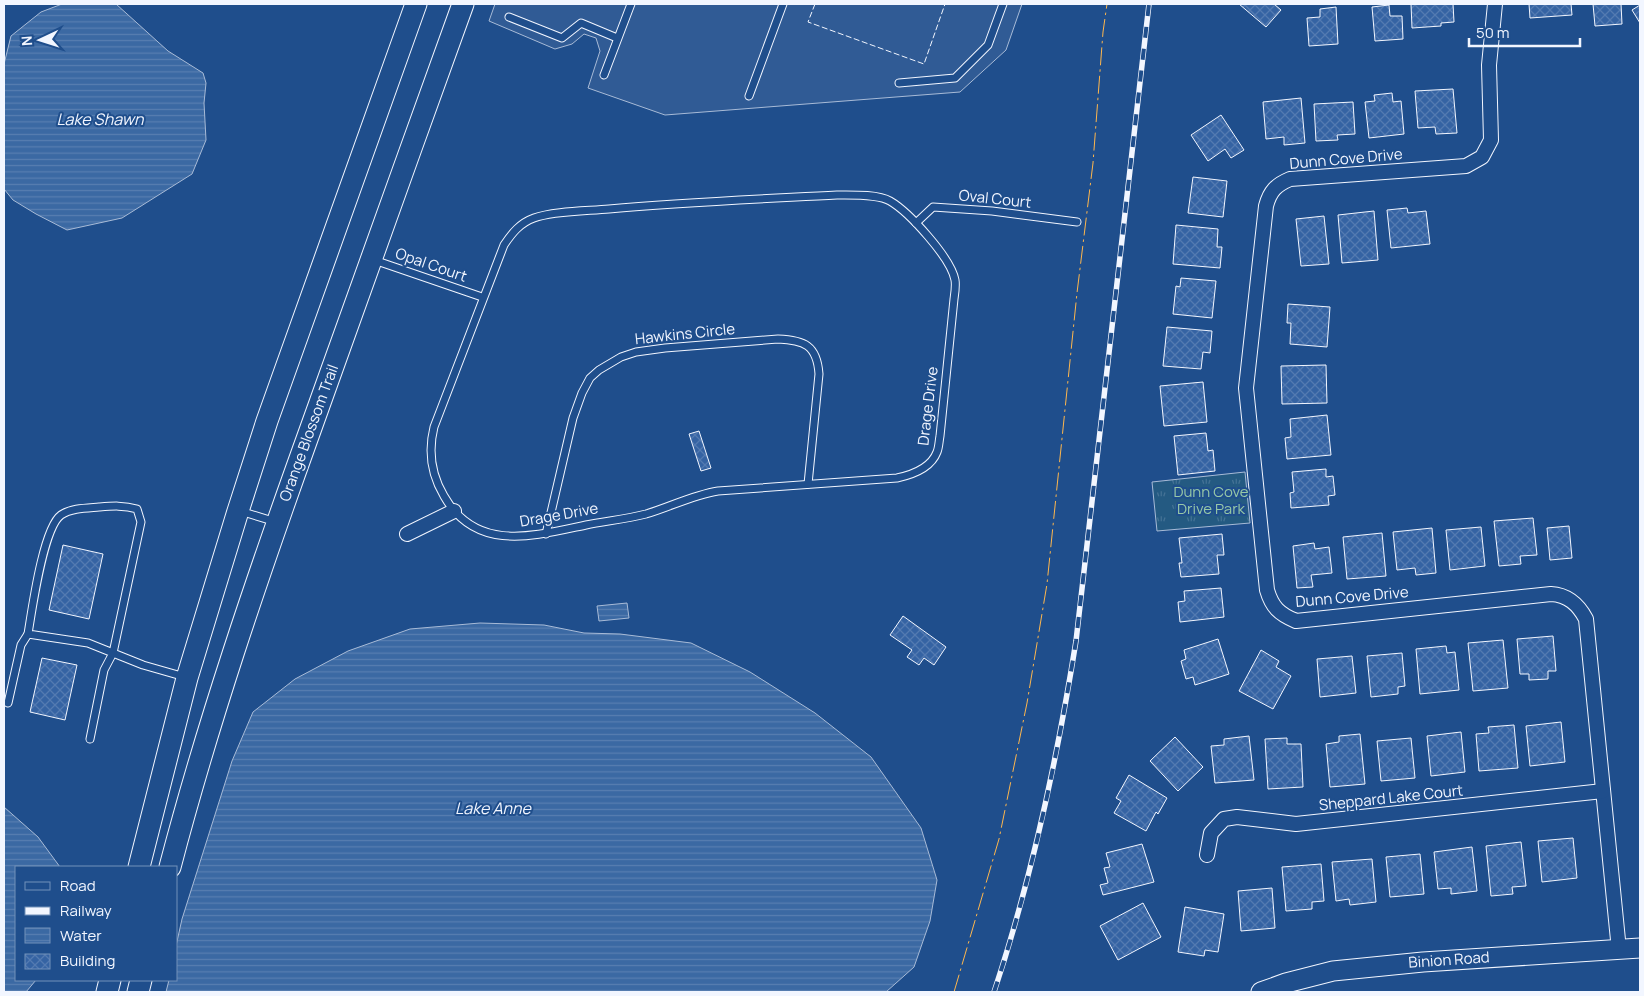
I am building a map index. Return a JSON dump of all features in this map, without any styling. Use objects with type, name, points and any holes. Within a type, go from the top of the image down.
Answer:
[{"type":"main road","points":[[139,866],[187,678],[238,511],[267,421],[416,4]]},
{"type":"main road","name":"Orange Blossom Trail","points":[[170,866],[194,778],[225,678],[277,522],[463,4]]},
{"type":"main road","name":"Binion Road","points":[[1260,992],[1333,971],[1423,962],[1640,948]]},
{"type":"street","name":"Dunn Cove Drive","points":[[1495,4],[1489,65],[1490,140],[1482,157],[1466,166],[1290,179],[1274,188],[1269,196],[1266,206],[1246,388],[1267,590],[1270,601],[1276,610],[1285,617],[1296,621],[1551,594],[1562,594],[1580,608],[1586,619],[1619,950]]},
{"type":"street","points":[[408,534],[454,511]]},
{"type":"street","name":"Sheppard Lake Court","points":[[1207,855],[1211,833],[1224,819],[1237,817],[1296,824],[1603,791]]},
{"type":"lane","points":[[604,75],[630,4]]},
{"type":"lane","points":[[749,96],[783,4]]},
{"type":"lane","points":[[899,83],[955,78],[988,45],[1003,4]]},
{"type":"lane","points":[[509,17],[562,38],[581,23],[617,38]]},
{"type":"lane","name":"Drage Drive","points":[[863,195],[889,200],[916,223],[943,254],[955,280],[937,453],[916,472],[897,478],[710,493],[645,514],[546,534],[518,537],[499,536],[484,532],[471,526],[449,505],[435,478],[431,456],[431,439],[434,427],[482,298],[510,235],[518,227],[536,217],[647,206],[863,195]]},
{"type":"lane","name":"Oval Court","points":[[916,223],[933,208],[992,211],[1077,222]]},
{"type":"lane","name":"Opal Court","points":[[372,259],[482,298]]},
{"type":"lane","name":"Hawkins Circle","points":[[546,534],[582,392],[590,378],[599,370],[621,357],[636,352],[665,348],[778,340],[795,341],[810,347],[816,356],[819,374],[808,484]]},
{"type":"lane","points":[[8,703],[21,645],[28,634],[44,548],[58,518],[72,511],[126,506],[137,509],[141,522],[113,653],[104,670],[90,739]]},
{"type":"lane","points":[[238,511],[277,522]]},
{"type":"lane","points":[[28,634],[88,643],[143,665],[187,678]]},
{"type":"green space","name":"Dunn Cove Drive Park","points":[[1245,472],[1250,523],[1157,531],[1152,482]]},
{"type":"shaded area","points":[[495,4],[1022,4],[1006,50],[960,92],[665,115],[588,88],[600,51],[596,38],[584,34],[572,44],[555,49],[489,21]]},
{"type":"water","name":"Lake Shawn","points":[[62,4],[116,4],[168,51],[203,73],[206,83],[204,103],[206,140],[192,174],[122,218],[67,230],[13,200],[4,189],[4,64],[11,36],[41,12]]},
{"type":"water","points":[[627,603],[629,618],[599,621],[597,606]]},
{"type":"water","name":"Lake Anne","points":[[480,623],[544,625],[584,633],[620,634],[691,643],[750,672],[815,713],[871,757],[921,828],[937,880],[930,921],[914,967],[886,992],[166,992],[169,981],[178,981],[178,937],[182,919],[232,761],[253,712],[295,679],[348,651],[410,629]]},
{"type":"water","points":[[4,807],[38,837],[59,866],[15,866],[15,981],[35,981],[26,992],[4,992]]},
{"type":"building","points":[[1239,4],[1274,4],[1281,10],[1266,27]]},
{"type":"building","points":[[1411,4],[1453,4],[1454,22],[1441,23],[1441,26],[1412,28]]},
{"type":"building","points":[[1529,4],[1571,4],[1572,15],[1530,18]]},
{"type":"building","points":[[1593,4],[1621,4],[1622,24],[1595,26]]},
{"type":"building","points":[[1389,5],[1390,16],[1402,16],[1403,39],[1375,41],[1372,7]]},
{"type":"building","points":[[1640,5],[1640,23],[1632,10]]},
{"type":"building","points":[[1336,7],[1338,44],[1309,46],[1307,18],[1320,17],[1320,9]]},
{"type":"building","points":[[1453,89],[1457,133],[1436,134],[1435,127],[1418,128],[1415,91]]},
{"type":"building","points":[[1392,93],[1393,102],[1401,101],[1404,134],[1369,138],[1365,102],[1375,101],[1374,95]]},
{"type":"building","points":[[1301,98],[1305,143],[1284,145],[1284,137],[1266,139],[1263,102]]},
{"type":"building","points":[[1353,102],[1355,134],[1337,135],[1338,140],[1316,141],[1314,104]]},
{"type":"building","points":[[1221,115],[1244,150],[1231,158],[1225,149],[1208,161],[1191,135]]},
{"type":"building","points":[[1193,177],[1227,181],[1223,217],[1188,213]]},
{"type":"building","points":[[1407,208],[1408,213],[1426,211],[1430,244],[1391,248],[1387,210]]},
{"type":"building","points":[[1374,211],[1378,260],[1342,263],[1338,215]]},
{"type":"building","points":[[1324,216],[1329,264],[1301,266],[1296,219]]},
{"type":"building","points":[[1176,225],[1218,229],[1217,247],[1222,247],[1220,268],[1173,264]]},
{"type":"building","points":[[1181,278],[1216,281],[1212,318],[1173,314],[1176,286],[1180,287]]},
{"type":"building","points":[[1288,304],[1330,307],[1327,347],[1290,344],[1291,323],[1287,323]]},
{"type":"building","points":[[1167,327],[1212,331],[1210,353],[1203,352],[1201,369],[1163,366]]},
{"type":"building","points":[[1326,365],[1327,403],[1282,404],[1281,366]]},
{"type":"building","points":[[1203,382],[1207,422],[1164,426],[1160,386]]},
{"type":"building","points":[[1327,415],[1331,455],[1287,459],[1285,438],[1291,437],[1290,419]]},
{"type":"building","points":[[699,431],[711,468],[701,471],[689,434]]},
{"type":"building","points":[[1206,433],[1208,451],[1213,450],[1215,471],[1178,475],[1174,436]]},
{"type":"building","points":[[1326,469],[1326,477],[1333,476],[1335,495],[1328,496],[1329,505],[1291,508],[1290,493],[1294,492],[1292,472]]},
{"type":"building","points":[[1533,518],[1537,555],[1520,556],[1521,564],[1499,566],[1494,521]]},
{"type":"building","points":[[1569,526],[1572,558],[1550,560],[1547,528]]},
{"type":"building","points":[[1481,527],[1485,566],[1450,570],[1446,530]]},
{"type":"building","points":[[1432,528],[1436,573],[1416,575],[1415,568],[1397,570],[1393,532]]},
{"type":"building","points":[[1382,533],[1386,576],[1347,579],[1343,537]]},
{"type":"building","points":[[1222,534],[1224,555],[1217,555],[1219,574],[1181,577],[1179,563],[1182,563],[1179,538]]},
{"type":"building","points":[[1314,543],[1315,549],[1329,547],[1332,573],[1311,575],[1313,587],[1297,588],[1293,546]]},
{"type":"building","points":[[63,545],[103,554],[89,619],[49,610]]},
{"type":"building","points":[[1221,588],[1224,617],[1180,622],[1178,602],[1185,601],[1184,591]]},
{"type":"building","points":[[903,616],[946,647],[934,665],[924,658],[919,665],[907,657],[912,650],[890,635]]},
{"type":"building","points":[[1553,636],[1556,671],[1548,671],[1548,679],[1529,680],[1529,674],[1520,674],[1517,639]]},
{"type":"building","points":[[1218,639],[1229,674],[1195,685],[1193,677],[1186,679],[1181,661],[1186,659],[1184,650]]},
{"type":"building","points":[[1503,640],[1508,688],[1473,691],[1468,643]]},
{"type":"building","points":[[1446,646],[1447,653],[1455,652],[1459,690],[1420,694],[1416,649]]},
{"type":"building","points":[[1261,650],[1279,661],[1276,667],[1291,676],[1273,709],[1239,691]]},
{"type":"building","points":[[1402,653],[1405,686],[1398,687],[1398,694],[1371,697],[1367,656]]},
{"type":"building","points":[[1352,656],[1356,693],[1320,697],[1317,659]]},
{"type":"building","points":[[42,658],[77,665],[65,720],[30,712]]},
{"type":"building","points":[[1561,722],[1565,762],[1530,766],[1526,726]]},
{"type":"building","points":[[1514,725],[1518,768],[1479,771],[1476,734],[1489,733],[1488,727]]},
{"type":"building","points":[[1461,732],[1465,772],[1431,776],[1427,736]]},
{"type":"building","points":[[1360,734],[1365,784],[1330,787],[1326,744],[1339,742],[1339,736]]},
{"type":"building","points":[[1249,736],[1254,780],[1215,783],[1211,746],[1224,745],[1224,739]]},
{"type":"building","points":[[1175,737],[1203,767],[1178,791],[1150,761]]},
{"type":"building","points":[[1287,738],[1287,744],[1301,744],[1303,787],[1268,789],[1265,739]]},
{"type":"building","points":[[1411,738],[1415,778],[1381,781],[1377,741]]},
{"type":"building","points":[[1129,775],[1167,798],[1158,814],[1156,812],[1146,831],[1114,813],[1121,801],[1116,798]]},
{"type":"building","points":[[1573,838],[1577,878],[1542,882],[1538,841]]},
{"type":"building","points":[[1521,842],[1526,886],[1512,887],[1513,894],[1491,896],[1486,846]]},
{"type":"building","points":[[1142,844],[1154,882],[1103,895],[1100,885],[1108,883],[1104,868],[1110,867],[1106,853]]},
{"type":"building","points":[[1472,847],[1477,891],[1451,894],[1451,888],[1438,889],[1434,852]]},
{"type":"building","points":[[1420,854],[1424,894],[1390,897],[1386,857]]},
{"type":"building","points":[[1372,859],[1376,902],[1350,905],[1349,899],[1336,901],[1332,862]]},
{"type":"building","points":[[1321,864],[1324,901],[1312,902],[1312,909],[1286,911],[1282,867]]},
{"type":"building","points":[[1272,888],[1275,928],[1241,931],[1238,891]]},
{"type":"building","points":[[1143,903],[1161,937],[1118,960],[1100,926]]},
{"type":"building","points":[[1185,907],[1224,914],[1218,952],[1205,950],[1204,956],[1178,952]]},
{"type":"railway","points":[[994,992],[1032,862],[1061,730],[1076,641],[1149,4]]},
{"type":"fence","points":[[815,4],[808,22],[924,64],[945,4]]},
{"type":"power","points":[[954,992],[999,839],[1027,703],[1047,584],[1077,293],[1093,163],[1103,32],[1107,4]]}]
